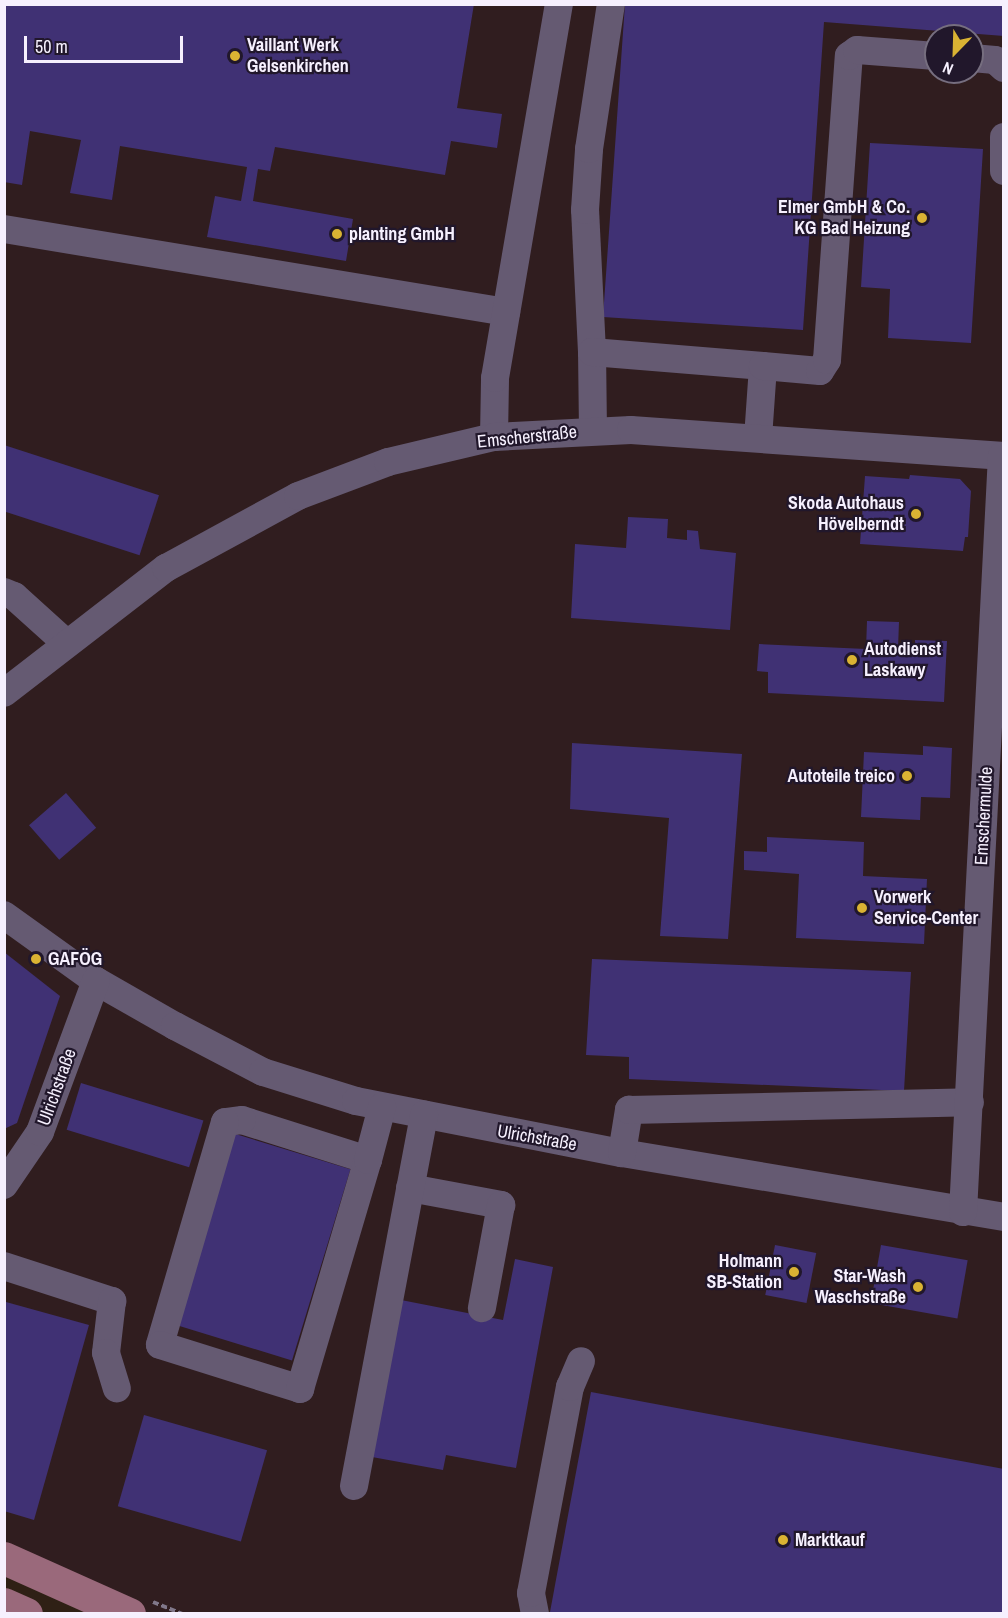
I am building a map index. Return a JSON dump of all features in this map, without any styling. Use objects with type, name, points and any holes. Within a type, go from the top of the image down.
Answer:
[{"type":"main road","points":[[4,1558],[129,1614]]},
{"type":"main road","points":[[4,1604],[26,1614]]},
{"type":"street","points":[[494,437],[495,378],[559,4]]},
{"type":"street","points":[[593,431],[592,352],[585,210],[589,149],[611,4]]},
{"type":"street","points":[[592,352],[820,372],[827,360],[849,56],[857,50],[924,55]]},
{"type":"street","points":[[984,59],[995,60],[1004,68]]},
{"type":"street","points":[[1004,137],[1004,171]]},
{"type":"street","points":[[4,229],[506,312]]},
{"type":"street","points":[[758,438],[763,366]]},
{"type":"street","name":"Emscherstraße","points":[[4,693],[166,568],[298,496],[388,462],[494,437],[593,431],[758,438],[1003,456]]},
{"type":"street","name":"Emschermulde","points":[[963,1212],[970,1102],[993,838],[1003,456]]},
{"type":"street","points":[[4,592],[14,596],[66,643]]},
{"type":"street","name":"Ulrichstraße","points":[[4,915],[96,981],[263,1072],[382,1107],[622,1153],[963,1212],[1004,1217]]},
{"type":"street","name":"Ulrichstraße","points":[[4,1185],[40,1132],[96,981]]},
{"type":"street","points":[[622,1153],[629,1110],[970,1102]]},
{"type":"street","points":[[368,1160],[242,1120],[225,1122],[160,1345],[300,1389],[368,1160],[382,1107]]},
{"type":"street","points":[[354,1486],[424,1115]]},
{"type":"street","points":[[410,1188],[501,1205],[482,1308]]},
{"type":"street","points":[[4,1266],[112,1301],[106,1353],[117,1388]]},
{"type":"street","points":[[535,1614],[531,1593],[570,1387],[581,1361]]},
{"type":"shaded area","points":[[4,5],[1003,5],[1003,1613],[114,1614],[5,1567]]},
{"type":"shaded area","points":[[5,1567],[114,1613],[5,1613]]},
{"type":"building","name":"Vaillant Werk Gelsenkirchen","points":[[4,4],[474,4],[457,108],[502,114],[497,148],[451,141],[445,175],[275,147],[270,171],[258,169],[253,201],[353,219],[346,261],[207,237],[215,196],[241,201],[247,167],[120,146],[112,200],[70,193],[81,140],[30,131],[22,185],[4,182]]},
{"type":"building","points":[[625,4],[1004,4],[1004,36],[984,34],[984,24],[924,24],[924,30],[824,22],[803,330],[603,317]]},
{"type":"building","name":"Elmer GmbH & Co. KG Bad Heizung","points":[[870,143],[983,149],[971,343],[888,338],[890,289],[861,287]]},
{"type":"building","points":[[4,445],[159,495],[140,555],[4,511]]},
{"type":"building","name":"Skoda Autohaus Hövelberndt","points":[[910,475],[960,479],[971,491],[968,537],[965,537],[963,551],[860,544],[865,476],[909,479]]},
{"type":"building","points":[[628,517],[668,519],[667,538],[687,540],[687,530],[698,531],[700,549],[736,553],[730,630],[571,618],[575,544],[626,548]]},
{"type":"building","name":"Autodienst Laskawy","points":[[867,621],[899,622],[898,649],[915,650],[915,640],[947,641],[944,702],[768,693],[768,672],[757,671],[759,644],[866,649]]},
{"type":"building","points":[[572,743],[742,754],[728,939],[660,936],[669,818],[570,809]]},
{"type":"building","name":"Autoteile treico","points":[[923,746],[952,748],[950,798],[921,797],[920,820],[861,817],[864,752],[923,755]]},
{"type":"building","points":[[66,793],[96,828],[59,860],[29,825]]},
{"type":"building","name":"Vorwerk Service-Center","points":[[767,837],[864,842],[863,876],[927,879],[924,944],[796,938],[799,874],[744,870],[744,851],[767,852]]},
{"type":"building","points":[[4,952],[60,996],[17,1123],[4,1129]]},
{"type":"building","points":[[592,959],[911,972],[904,1091],[629,1079],[629,1057],[586,1055]]},
{"type":"building","points":[[81,1083],[203,1120],[189,1167],[67,1130]]},
{"type":"building","points":[[229,1132],[350,1169],[292,1360],[171,1323]]},
{"type":"building","points":[[775,1245],[816,1253],[806,1303],[765,1295]]},
{"type":"building","name":"Star-Wash Waschstraße","points":[[881,1245],[968,1260],[957,1318],[871,1303]]},
{"type":"building","points":[[515,1259],[553,1267],[516,1468],[446,1455],[443,1470],[372,1457],[401,1300],[503,1320]]},
{"type":"building","points":[[6,1302],[89,1325],[34,1520],[4,1511]]},
{"type":"building","name":"Marktkauf","points":[[591,1392],[1004,1469],[1004,1614],[550,1612]]},
{"type":"building","points":[[144,1415],[267,1450],[241,1542],[118,1506]]},
{"type":"place","name":"Vaillant Werk Gelsenkirchen","points":[[235,56]]},
{"type":"place","name":"Elmer GmbH & Co. KG Bad Heizung","points":[[922,218]]},
{"type":"place","name":"planting GmbH","points":[[337,234]]},
{"type":"place","name":"Skoda Autohaus Hövelberndt","points":[[916,514]]},
{"type":"place","name":"Autodienst Laskawy","points":[[852,660]]},
{"type":"place","name":"Autoteile treico","points":[[907,776]]},
{"type":"place","name":"Vorwerk Service-Center","points":[[862,908]]},
{"type":"place","name":"GAFÖG","points":[[36,959]]},
{"type":"place","name":"Holmann SB-Station","points":[[794,1272]]},
{"type":"place","name":"Star-Wash Waschstraße","points":[[918,1287]]},
{"type":"place","name":"Marktkauf","points":[[783,1540]]}]
